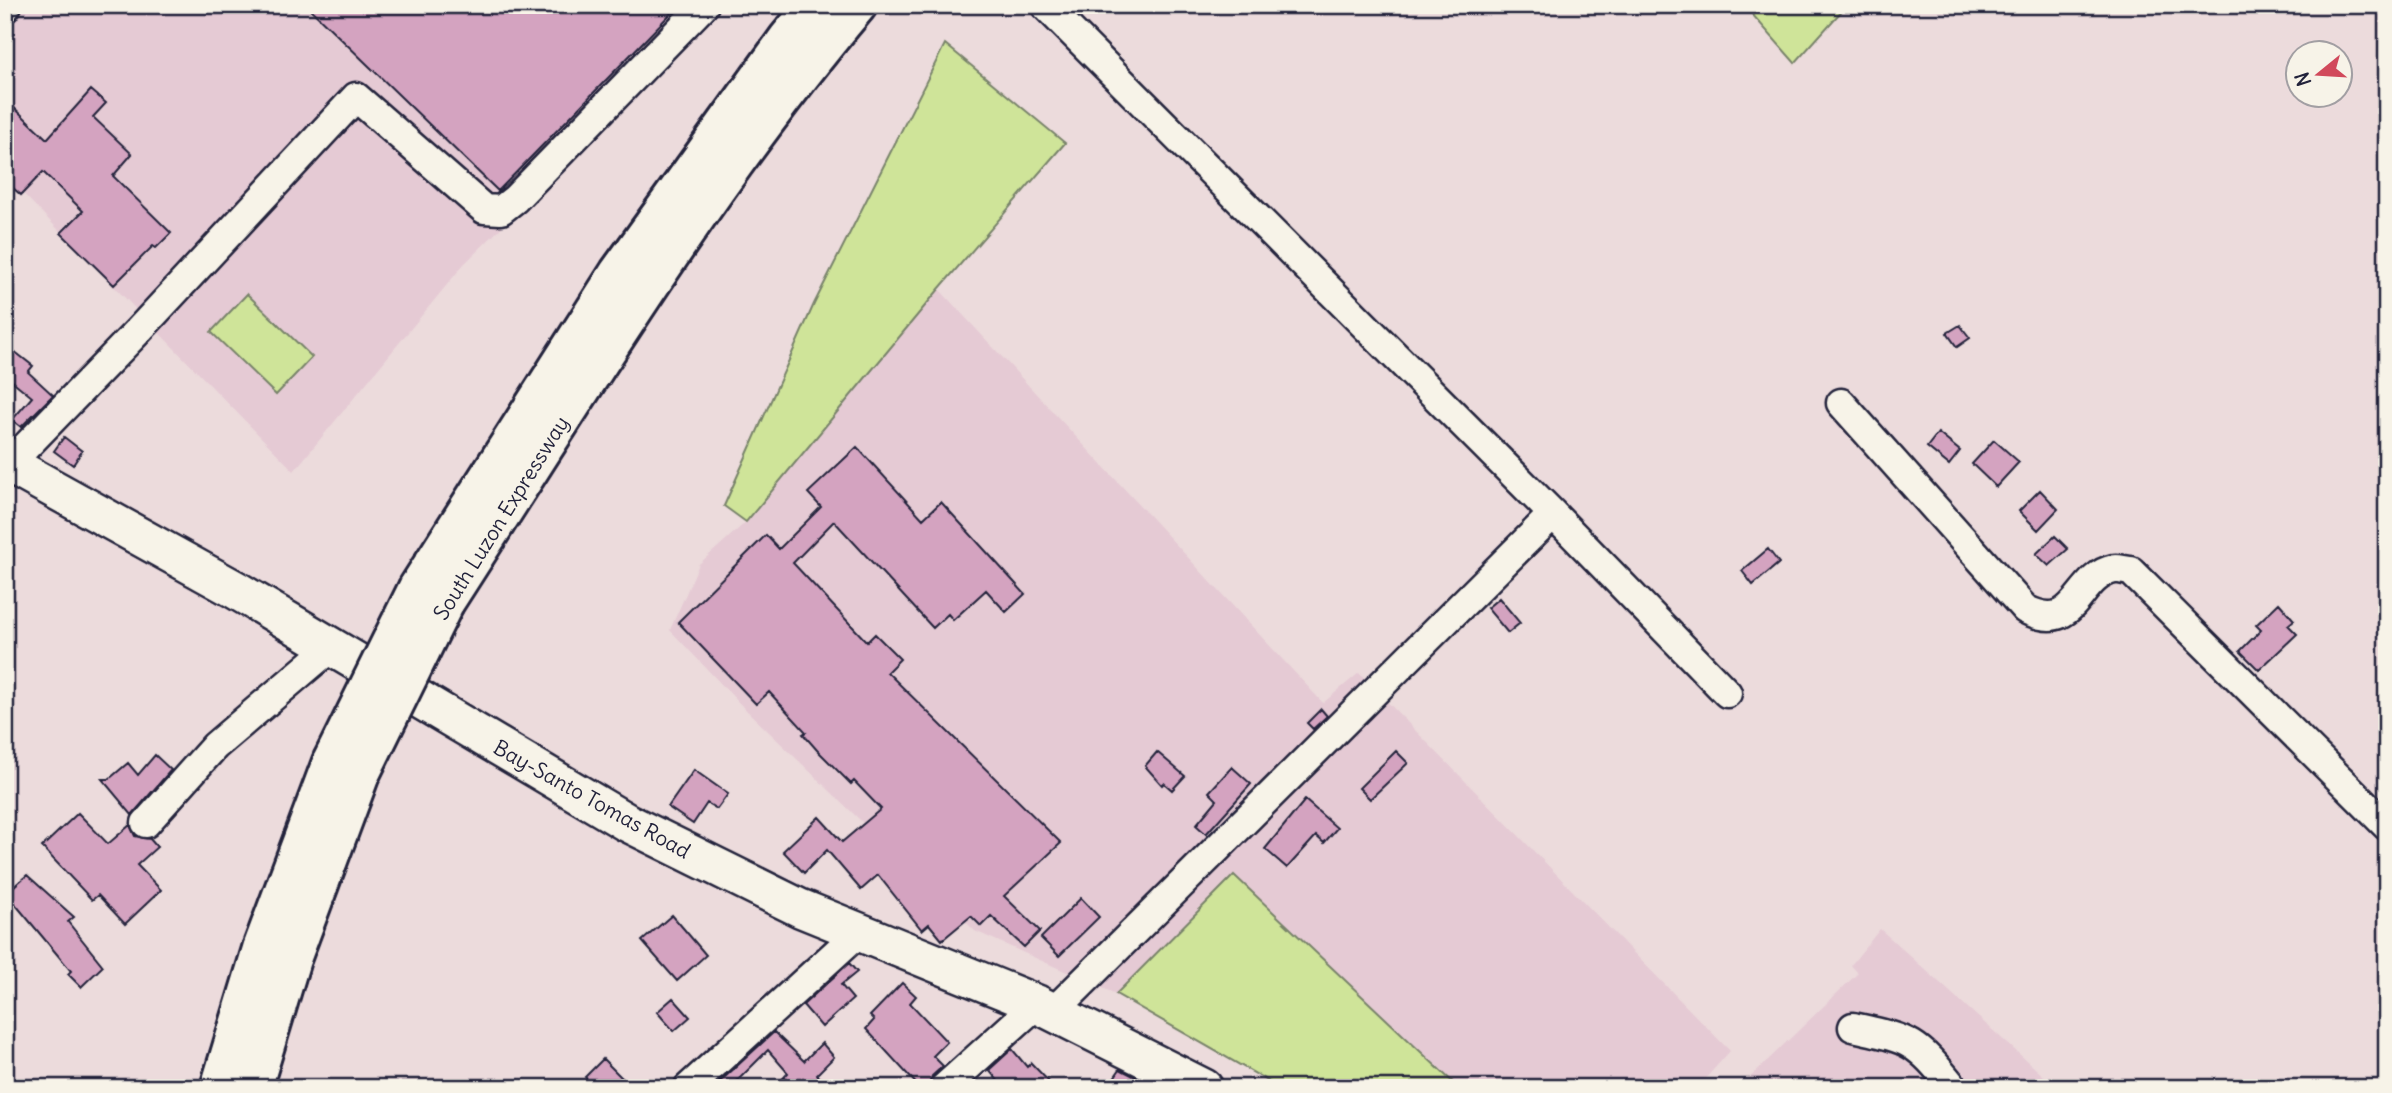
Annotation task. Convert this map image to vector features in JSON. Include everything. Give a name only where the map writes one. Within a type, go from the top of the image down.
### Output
[{"type":"highway","name":"South Luzon Expressway","points":[[220,1088],[262,949],[346,768],[431,595],[620,273],[788,39],[817,5]]},
{"type":"highway","name":"South Luzon Expressway","points":[[431,595],[813,57],[857,5]]},
{"type":"highway","name":"South Luzon Expressway","points":[[252,1088],[346,768]]},
{"type":"main road","name":"Bay-Santo Tomas Road","points":[[7,463],[236,590],[626,822],[800,908],[1045,1008],[1204,1088]]},
{"type":"street","points":[[7,463],[138,331],[356,97],[484,209],[501,210],[515,199],[704,5]]},
{"type":"street","points":[[1045,5],[1727,692]]},
{"type":"street","points":[[1841,403],[2025,610],[2043,618],[2059,616],[2099,578],[2113,569],[2131,571],[2387,826]]},
{"type":"street","points":[[944,1088],[1045,1008],[1553,514]]},
{"type":"street","points":[[146,823],[215,746],[330,648]]},
{"type":"street","points":[[688,1088],[858,933]]},
{"type":"street","points":[[1853,1027],[1903,1038],[1925,1052],[1954,1088]]},
{"type":"shaded area","points":[[5,5],[720,5],[697,36],[464,264],[294,471],[5,175]]},
{"type":"shaded area","points":[[939,289],[1323,703],[1359,673],[1730,1051],[1697,1088],[1459,1088],[1234,876],[1116,994],[975,931],[742,706],[670,630],[699,564],[746,522]]},
{"type":"shaded area","points":[[1880,929],[2057,1088],[1739,1088],[1858,973],[1851,965]]},
{"type":"green space","points":[[1744,5],[1847,5],[1795,63]]},
{"type":"green space","points":[[945,44],[1065,143],[939,289],[746,522],[724,506],[814,304]]},
{"type":"green space","points":[[247,294],[312,357],[276,395],[211,332]]},
{"type":"green space","points":[[1234,875],[1459,1088],[1280,1088],[1116,994]]},
{"type":"building","points":[[306,5],[679,5],[498,191]]},
{"type":"building","points":[[91,90],[106,103],[93,117],[132,154],[113,176],[171,233],[156,248],[153,246],[114,285],[61,233],[83,211],[43,172],[21,195],[5,181],[5,99],[47,139]]},
{"type":"building","points":[[1960,325],[1970,338],[1957,347],[1947,333]]},
{"type":"building","points":[[5,344],[33,366],[28,372],[53,395],[21,427],[12,420],[32,397],[5,375]]},
{"type":"building","points":[[1938,433],[1960,451],[1949,465],[1927,447]]},
{"type":"building","points":[[64,437],[82,451],[73,465],[54,451]]},
{"type":"building","points":[[1994,440],[2019,462],[1996,487],[1972,464]]},
{"type":"building","points":[[857,447],[923,519],[941,502],[1025,594],[1006,612],[986,590],[953,620],[948,614],[933,628],[834,521],[793,563],[867,642],[875,634],[900,659],[887,672],[1061,843],[1004,896],[1040,931],[1024,947],[991,916],[981,926],[971,916],[942,940],[929,924],[922,930],[878,875],[861,890],[827,850],[804,873],[783,851],[819,817],[842,842],[881,809],[854,781],[851,784],[817,750],[803,734],[806,732],[769,692],[756,704],[678,622],[766,535],[779,549],[821,507],[808,493]]},
{"type":"building","points":[[2040,490],[2058,509],[2038,530],[2019,511]]},
{"type":"building","points":[[2055,536],[2068,549],[2049,566],[2036,554]]},
{"type":"building","points":[[1768,549],[1779,563],[1753,585],[1742,571]]},
{"type":"building","points":[[1499,598],[1520,623],[1508,633],[1487,608]]},
{"type":"building","points":[[2279,603],[2294,620],[2288,625],[2297,634],[2259,670],[2240,651],[2261,630],[2256,625]]},
{"type":"building","points":[[1321,709],[1327,716],[1313,729],[1307,723]]},
{"type":"building","points":[[1396,751],[1408,763],[1370,799],[1359,788]]},
{"type":"building","points":[[1157,752],[1185,776],[1172,790],[1164,783],[1162,785],[1145,766]]},
{"type":"building","points":[[155,755],[171,770],[132,815],[102,779],[109,779],[128,763],[138,775]]},
{"type":"building","points":[[1232,767],[1251,784],[1206,834],[1196,825],[1217,800],[1209,792]]},
{"type":"building","points":[[694,770],[728,794],[717,809],[707,803],[693,824],[668,807]]},
{"type":"building","points":[[1305,800],[1337,828],[1324,843],[1316,836],[1287,868],[1265,849]]},
{"type":"building","points":[[78,813],[108,844],[130,825],[135,836],[150,839],[157,847],[137,865],[161,890],[125,924],[98,895],[92,900],[42,847]]},
{"type":"building","points":[[27,875],[74,917],[68,922],[103,966],[81,987],[68,974],[71,971],[6,893]]},
{"type":"building","points":[[1081,898],[1099,917],[1059,956],[1041,938]]},
{"type":"building","points":[[672,915],[706,955],[677,981],[642,941]]},
{"type":"building","points":[[849,963],[857,972],[841,985],[853,999],[822,1027],[803,1005]]},
{"type":"building","points":[[902,983],[916,996],[910,1003],[947,1042],[933,1056],[943,1066],[932,1076],[928,1088],[920,1088],[866,1029],[874,1020],[870,1016]]},
{"type":"building","points":[[673,998],[690,1017],[674,1031],[657,1012]]},
{"type":"building","points":[[774,1032],[804,1061],[822,1043],[834,1057],[817,1074],[820,1078],[810,1088],[774,1088],[788,1073],[768,1050],[730,1088],[713,1088]]},
{"type":"building","points":[[1012,1049],[1027,1067],[1031,1063],[1055,1088],[1004,1088],[989,1070]]},
{"type":"building","points":[[603,1059],[632,1088],[596,1088],[585,1077]]},
{"type":"building","points":[[1120,1069],[1157,1088],[1107,1088]]}]
